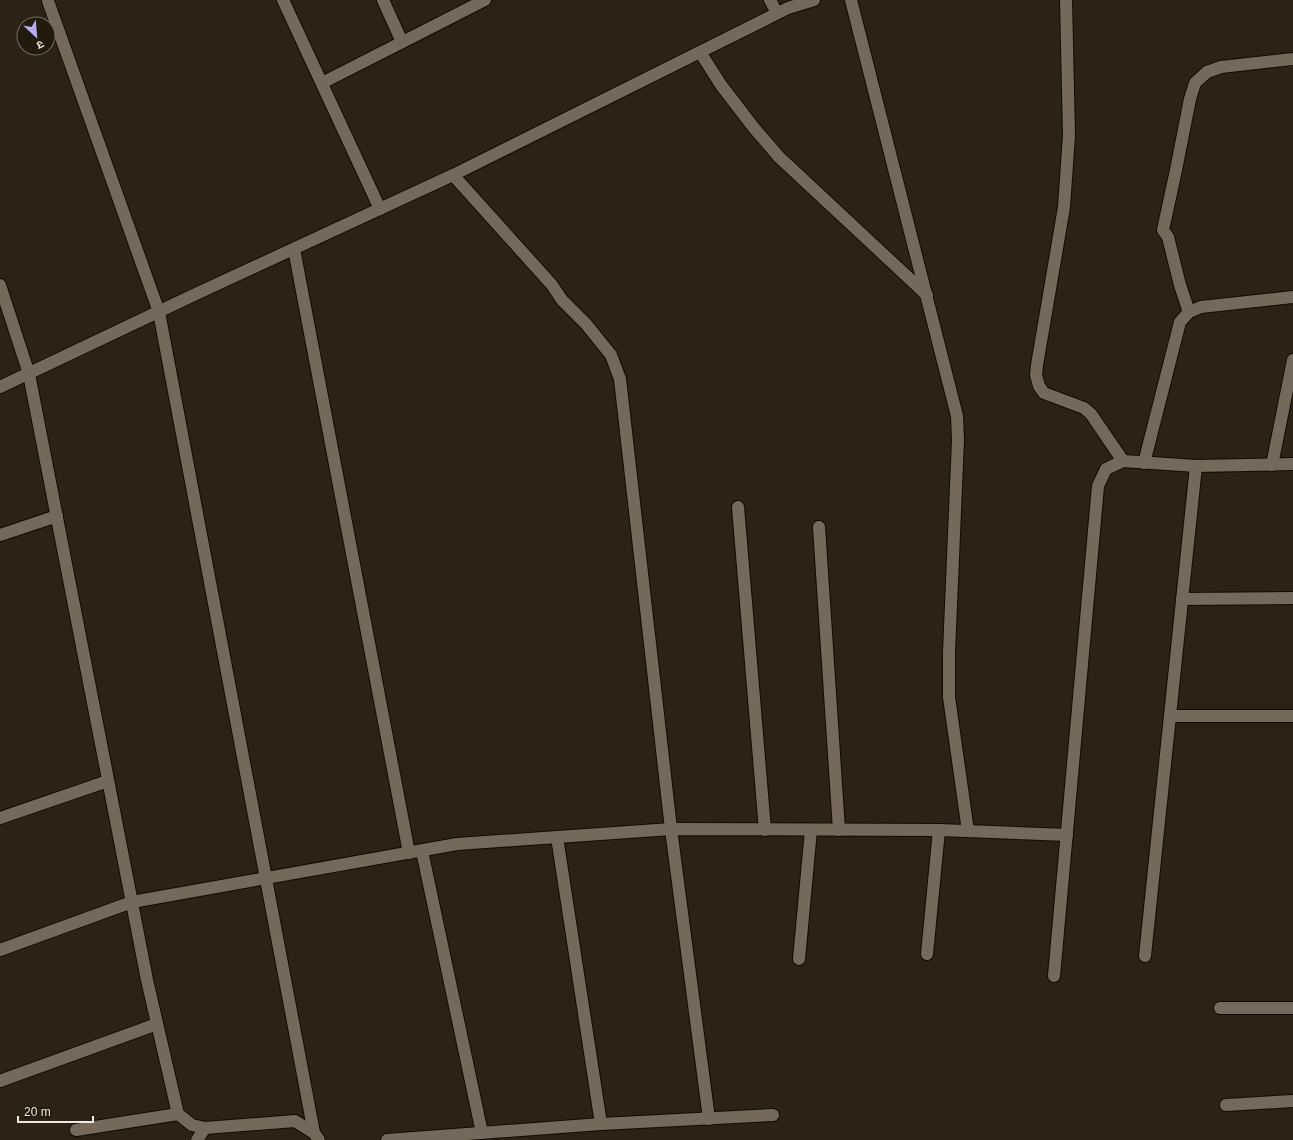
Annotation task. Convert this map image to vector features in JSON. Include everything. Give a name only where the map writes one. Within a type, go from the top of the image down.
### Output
[{"type":"street","points":[[283,0],[380,209]]},
{"type":"street","points":[[383,0],[402,42]]},
{"type":"street","points":[[322,83],[485,0]]},
{"type":"street","points":[[770,0],[778,13]]},
{"type":"street","points":[[0,387],[453,175],[788,8],[814,0]]},
{"type":"street","points":[[851,0],[957,416],[958,440],[949,652],[950,697],[968,831]]},
{"type":"street","points":[[1066,0],[1069,135],[1064,207],[1036,365],[1036,375],[1038,386],[1044,393],[1084,408],[1091,414],[1124,461]]},
{"type":"street","points":[[48,1],[159,312],[266,878],[317,1136]]},
{"type":"street","points":[[700,52],[721,85],[754,128],[779,157],[927,295]]},
{"type":"street","points":[[1189,312],[1180,285],[1168,237],[1163,230],[1190,99],[1195,83],[1207,72],[1221,67],[1293,59]]},
{"type":"street","points":[[453,175],[552,286],[562,300],[586,324],[611,355],[620,379],[671,830],[709,1118]]},
{"type":"street","points":[[294,249],[409,853]]},
{"type":"street","points":[[0,285],[29,374],[147,980],[178,1114],[192,1125],[205,1128],[295,1121],[317,1136]]},
{"type":"street","points":[[1144,463],[1180,322],[1189,312],[1201,307],[1293,298]]},
{"type":"street","points":[[1272,465],[1293,360]]},
{"type":"street","points":[[1054,976],[1098,486],[1106,469],[1124,461],[1196,466],[1293,464]]},
{"type":"street","points":[[1145,956],[1196,466]]},
{"type":"street","points":[[738,507],[765,830]]},
{"type":"street","points":[[0,535],[57,516]]},
{"type":"street","points":[[819,527],[839,830]]},
{"type":"street","points":[[1182,599],[1293,598]]},
{"type":"street","points":[[1170,716],[1293,716]]},
{"type":"street","points":[[0,818],[108,782]]},
{"type":"street","points":[[0,950],[132,902],[457,844],[671,830],[939,830],[1067,835]]},
{"type":"street","points":[[799,959],[812,830]]},
{"type":"street","points":[[927,954],[939,830]]},
{"type":"street","points":[[556,837],[601,1124]]},
{"type":"street","points":[[422,851],[482,1133]]},
{"type":"street","points":[[1220,1008],[1293,1008]]},
{"type":"street","points":[[0,1081],[157,1024]]},
{"type":"street","points":[[1226,1105],[1293,1101]]},
{"type":"street","points":[[76,1130],[178,1114]]},
{"type":"street","points":[[387,1140],[601,1124],[774,1115]]},
{"type":"street","points":[[197,1140],[205,1128]]}]
